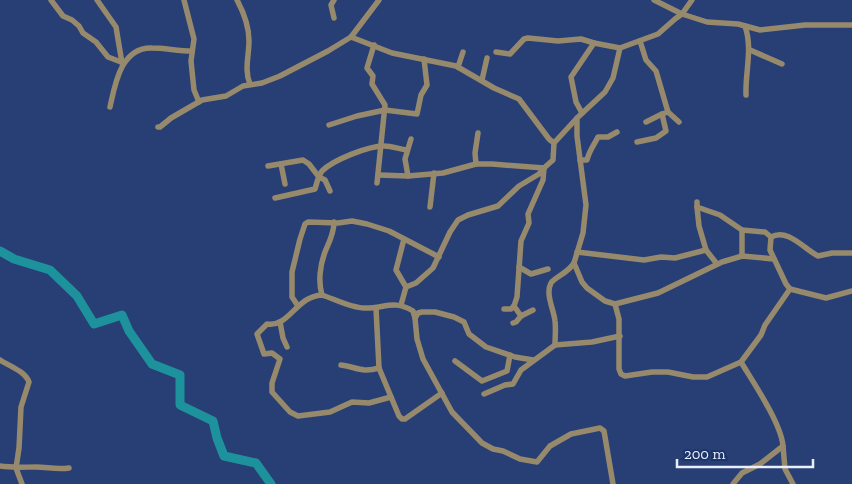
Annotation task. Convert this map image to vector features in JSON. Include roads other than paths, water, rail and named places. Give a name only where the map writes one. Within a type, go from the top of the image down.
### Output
[{"type":"street","points":[[51,0],[65,18],[72,20],[79,26],[83,33],[96,42],[108,57],[122,63]]},
{"type":"street","points":[[97,0],[116,27],[122,63],[110,107]]},
{"type":"street","points":[[184,0],[194,38],[191,61],[193,86],[199,102]]},
{"type":"street","points":[[237,0],[248,26],[247,67],[250,84]]},
{"type":"street","points":[[334,0],[331,5],[334,18]]},
{"type":"street","points":[[158,127],[202,100],[226,96],[238,88],[262,82],[291,71],[328,52],[351,36],[379,0]]},
{"type":"street","points":[[654,0],[682,14],[707,22],[745,26],[760,30],[805,24],[852,25]]},
{"type":"street","points":[[496,52],[510,54],[524,39],[528,38],[558,42],[581,39],[620,48],[658,34],[682,14],[692,0]]},
{"type":"street","points":[[745,26],[750,50],[746,95]]},
{"type":"street","points":[[351,36],[392,53],[458,67],[494,88],[519,99],[554,143]]},
{"type":"street","points":[[637,142],[656,138],[666,131],[665,113],[656,71],[646,60],[640,41]]},
{"type":"street","points":[[555,345],[555,319],[549,293],[550,286],[552,282],[571,268],[574,263],[586,220],[586,205],[576,136],[579,116],[571,77],[594,43]]},
{"type":"street","points":[[374,45],[367,68],[373,76],[372,84],[384,104],[385,110],[377,183]]},
{"type":"street","points":[[122,63],[135,53],[146,48],[179,52],[192,51]]},
{"type":"street","points":[[406,287],[416,283],[431,270],[458,220],[498,206],[516,188],[539,174],[552,160],[554,143],[605,92],[613,78],[620,48]]},
{"type":"street","points":[[750,50],[782,64]]},
{"type":"street","points":[[458,67],[463,52]]},
{"type":"street","points":[[482,80],[487,58]]},
{"type":"street","points":[[329,125],[385,110],[417,114],[421,95],[427,85],[424,59]]},
{"type":"street","points":[[646,122],[665,113]]},
{"type":"street","points":[[665,113],[679,122]]},
{"type":"street","points":[[580,160],[587,160],[588,153],[598,137],[608,137],[617,132]]},
{"type":"street","points":[[476,164],[478,133]]},
{"type":"street","points":[[408,176],[405,159],[411,139]]},
{"type":"street","points":[[275,198],[304,190],[315,190],[319,177],[326,168],[337,161],[365,150],[381,146],[407,150]]},
{"type":"street","points":[[268,166],[306,161],[319,177],[327,182],[330,191]]},
{"type":"street","points":[[281,164],[285,184]]},
{"type":"street","points":[[379,175],[408,176],[444,173],[476,164],[544,168]]},
{"type":"street","points":[[504,309],[511,309],[517,297],[521,241],[529,223],[528,214],[542,180],[544,168]]},
{"type":"street","points":[[430,207],[434,173]]},
{"type":"street","points":[[717,264],[706,250],[699,226],[697,205],[720,215],[742,230],[764,232],[771,236],[775,234],[791,237],[818,256],[832,252],[852,254]]},
{"type":"street","points":[[298,306],[292,297],[292,272],[305,224],[311,222],[352,222],[367,224],[386,230],[439,256]]},
{"type":"street","points":[[322,295],[320,286],[322,264],[332,235],[334,222]]},
{"type":"street","points":[[742,230],[742,256]]},
{"type":"street","points":[[771,236],[770,250],[790,289],[826,298],[852,291]]},
{"type":"street","points":[[401,305],[406,287],[396,270],[404,239]]},
{"type":"street","points":[[577,252],[644,260],[661,257],[676,258],[706,250]]},
{"type":"street","points":[[574,263],[582,282],[587,288],[605,301],[615,304],[662,292],[680,281],[717,264],[742,256],[774,259]]},
{"type":"street","points":[[519,267],[531,274],[548,269]]},
{"type":"street","points":[[615,304],[619,319],[620,369],[622,374],[625,376],[668,372],[707,377],[741,362],[761,335],[790,289]]},
{"type":"street","points":[[391,397],[369,403],[352,402],[324,413],[303,416],[294,415],[272,392],[272,383],[280,359],[272,353],[264,354],[257,334],[267,324],[273,325],[280,322],[312,296],[322,295],[361,308],[376,308],[390,304],[401,305],[413,312],[423,359],[452,412],[478,440],[493,449],[503,451],[520,459],[537,462],[550,446],[572,434],[600,428],[604,431],[607,442],[612,484]]},
{"type":"street","points":[[514,306],[521,316]]},
{"type":"street","points":[[376,308],[379,368],[399,416],[405,419],[442,393]]},
{"type":"street","points":[[513,323],[521,316],[533,310]]},
{"type":"street","points":[[415,318],[418,313],[422,312],[454,316],[464,322],[468,334],[486,347],[510,356],[533,360]]},
{"type":"street","points":[[280,322],[287,347]]},
{"type":"street","points":[[484,394],[512,384],[521,370],[555,345],[592,342],[620,336]]},
{"type":"street","points":[[455,361],[482,381],[507,371],[510,356]]},
{"type":"street","points":[[0,360],[23,373],[30,382],[21,407],[16,468],[22,484]]},
{"type":"street","points":[[741,362],[773,418],[782,438],[785,469],[793,484]]},
{"type":"street","points":[[341,365],[352,366],[356,370],[365,371],[379,368]]},
{"type":"street","points":[[733,484],[742,473],[760,464],[783,446]]},
{"type":"street","points":[[0,466],[16,468],[69,468]]},
{"type":"waterway","points":[[0,251],[14,259],[50,270],[77,296],[94,324],[122,315],[129,331],[152,364],[180,375],[180,405],[213,421],[224,456],[256,463],[271,484]]}]
